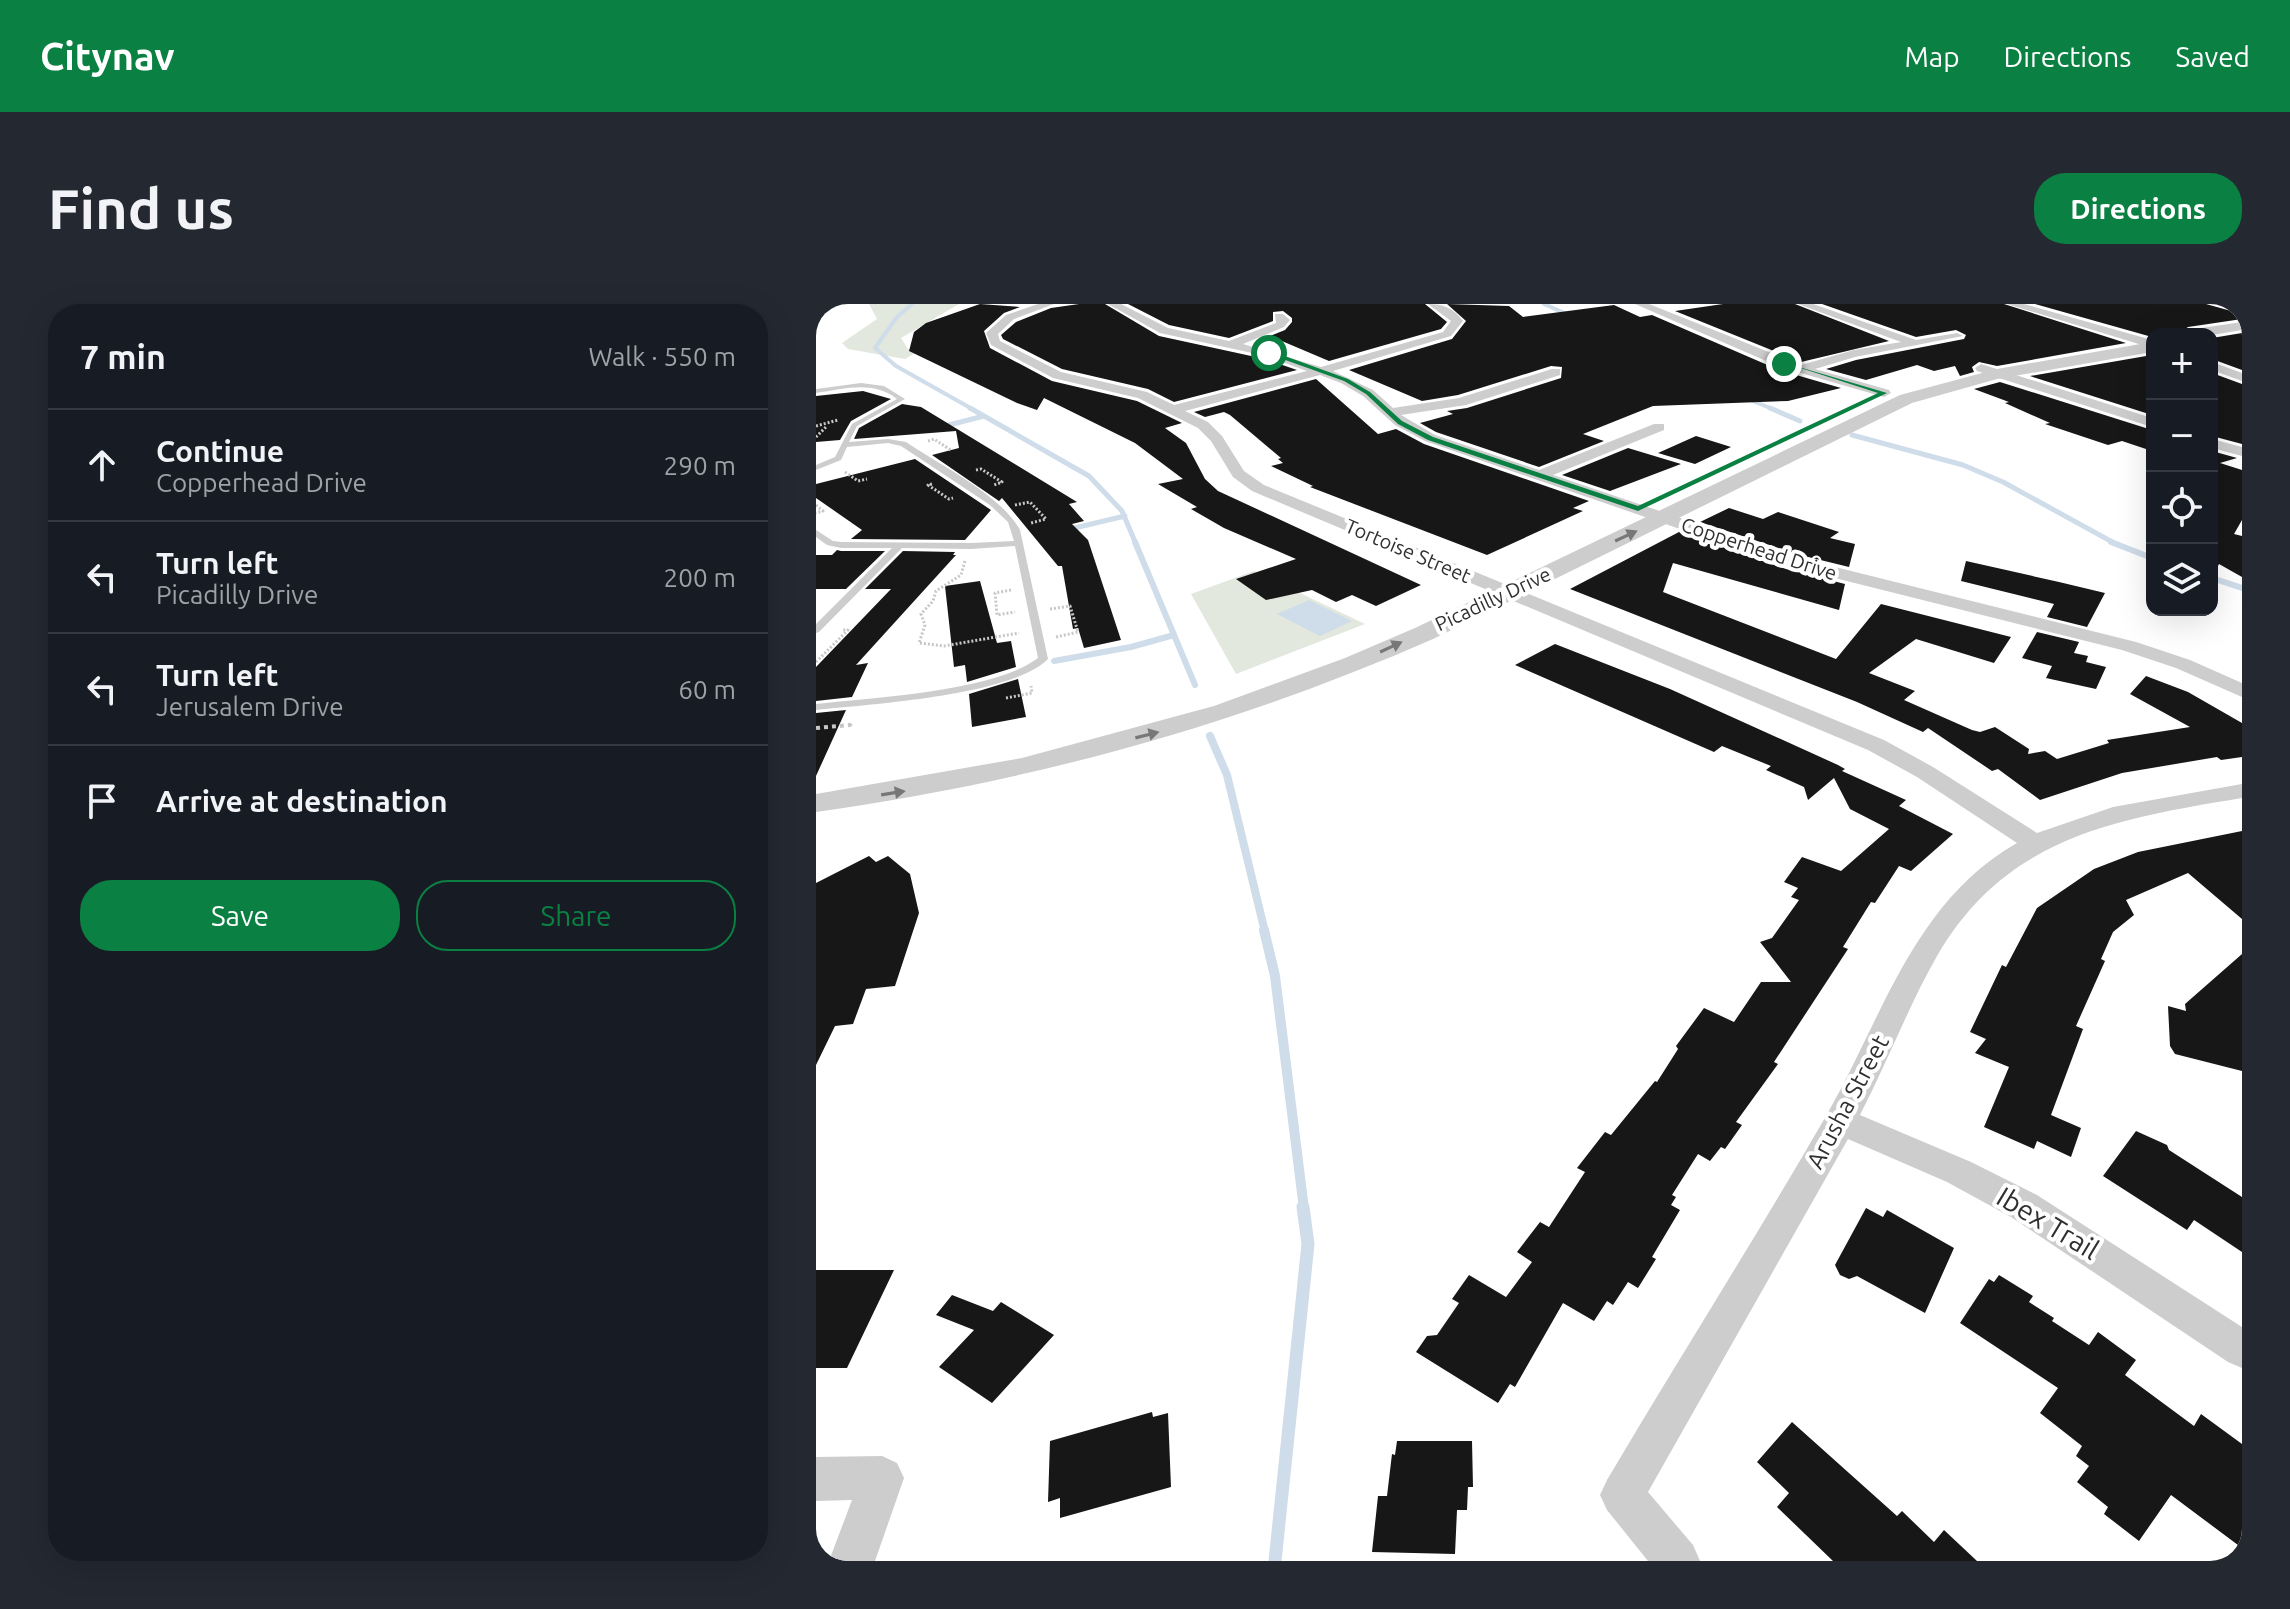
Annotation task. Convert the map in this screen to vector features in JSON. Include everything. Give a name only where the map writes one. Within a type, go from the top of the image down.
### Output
[{"type":"street","name":"Tortoise Street","points":[[1049,304],[1003,322],[992,333],[995,343],[1057,375],[1142,395],[1203,425],[1217,439],[1238,474],[1258,488],[1876,745],[1925,772],[2035,843]]},
{"type":"street","name":"Copperhead Drive","points":[[1113,304],[1164,331],[1269,353],[1357,386],[1412,430],[1430,438],[1848,578],[2129,646],[2183,664],[2242,691]]},
{"type":"street","points":[[1172,410],[1411,347],[1453,330],[1457,321],[1455,317],[1433,304]]},
{"type":"street","points":[[1803,304],[1915,343]]},
{"type":"street","points":[[2012,304],[2146,342]]},
{"type":"street","points":[[1646,307],[1676,306]]},
{"type":"street","points":[[1646,307],[1801,369],[1884,393]]},
{"type":"street","points":[[1231,344],[1272,330],[1284,320],[1279,316]]},
{"type":"street","points":[[2218,330],[2242,326]]},
{"type":"street","points":[[2218,337],[2242,333]]},
{"type":"street","points":[[1801,369],[1854,354],[1957,336]]},
{"type":"street","name":"Picadilly Drive","points":[[1538,555],[1884,393],[2146,344]]},
{"type":"street","points":[[2218,368],[2242,377]]},
{"type":"street","points":[[1989,371],[2146,421]]},
{"type":"street","name":"Picadilly Drive","points":[[1158,708],[1357,663],[1906,399],[1989,371]]},
{"type":"street","points":[[1389,413],[1461,402],[1556,372]]},
{"type":"street","points":[[1540,475],[1659,427]]},
{"type":"street","points":[[2218,445],[2242,452]]},
{"type":"street","name":"Picadilly Drive","points":[[816,803],[899,793],[1176,727],[1301,674],[1510,568]]},
{"type":"street","points":[[816,780],[920,765],[1066,733]]},
{"type":"street","name":"Arusha Street","points":[[1677,1561],[1622,1495],[1841,1121],[1935,932],[1961,899],[1984,878],[2035,843],[2076,825],[2114,814],[2242,791]]},
{"type":"street","name":"Ibex Trail","points":[[1841,1121],[1959,1172],[2024,1206],[2242,1349]]},
{"type":"street","points":[[816,1479],[882,1478],[852,1561]]},
{"type":"lane","points":[[816,391],[871,383],[901,398],[896,405],[854,425],[834,461],[816,468]]},
{"type":"lane","points":[[816,707],[1011,678],[1037,666],[1043,659],[1011,521],[993,503],[903,444],[888,441],[844,445]]},
{"type":"lane","points":[[816,533],[835,544],[1018,543]]},
{"type":"lane","points":[[816,630],[899,546]]},
{"type":"path","points":[[816,427],[826,427],[816,437]]},
{"type":"path","points":[[838,472],[845,472],[858,481],[867,479]]},
{"type":"path","points":[[942,481],[928,485],[949,499],[964,496]]},
{"type":"path","points":[[816,505],[823,511],[816,513]]},
{"type":"path","points":[[969,558],[962,563],[961,575],[936,591],[933,601],[921,614],[925,625],[919,643],[944,646],[1019,635],[1018,625]]},
{"type":"path","points":[[1011,590],[995,593],[997,615],[1017,612],[1017,615]]},
{"type":"path","points":[[1045,610],[1070,606],[1078,632],[1052,637]]},
{"type":"shaded area","points":[[869,304],[959,304],[901,338],[915,353],[905,359],[848,349],[842,343],[877,319]]},
{"type":"shaded area","points":[[1254,571],[1365,624],[1236,674],[1191,594]]},
{"type":"water","points":[[1309,600],[1352,621],[1320,636],[1277,614]]},
{"type":"building","points":[[980,304],[1020,307],[1004,313],[984,331],[990,348],[1052,381],[1137,401],[1182,423],[1165,428],[1186,443],[1205,479],[1218,491],[1421,585],[1376,606],[1352,595],[1336,602],[1312,590],[1266,600],[1236,579],[1296,559],[1224,528],[1191,509],[1197,507],[1158,484],[1183,479],[1135,443],[1044,398],[1037,410],[1017,403],[909,351],[914,332],[926,323]]},
{"type":"building","points":[[1105,304],[1159,336],[1265,359],[1297,370],[1174,402],[1148,389],[1062,369],[1003,339],[1001,335],[1016,322],[1051,308]]},
{"type":"building","points":[[1128,304],[1425,304],[1447,322],[1441,329],[1329,361],[1270,336],[1285,330],[1292,322],[1292,318],[1283,311],[1273,312],[1273,321],[1229,338],[1169,325]]},
{"type":"building","points":[[1447,304],[1509,306],[1523,317],[1614,305],[1640,317],[1652,315],[1779,370],[1841,388],[1788,401],[1653,406],[1583,434],[1604,441],[1539,467],[1436,432],[1420,423],[1453,414],[1447,411],[1467,408],[1561,378],[1562,367],[1551,366],[1458,395],[1422,401],[1349,370],[1452,339],[1466,321]]},
{"type":"building","points":[[1723,304],[1795,304],[1889,341],[1801,362],[1675,311]]},
{"type":"building","points":[[1822,304],[2004,304],[2126,343],[1997,366],[1979,362],[1972,367],[1974,372],[1960,376],[1955,366],[1934,371],[1917,365],[1866,380],[1826,369],[1856,360],[1964,339],[1966,335],[1956,330],[1916,337]]},
{"type":"building","points":[[2035,304],[2206,304],[2242,314],[2242,319],[2187,328],[2146,328],[2146,335]]},
{"type":"building","points":[[2242,333],[2242,370],[2218,361],[2218,337]]},
{"type":"building","points":[[2146,356],[2146,413],[2030,376]]},
{"type":"building","points":[[2218,375],[2242,384],[2242,444],[2218,438]]},
{"type":"building","points":[[1316,379],[1378,434],[1396,429],[1424,444],[1589,501],[1573,508],[1583,511],[1487,555],[1310,487],[1313,486],[1271,466],[1283,463],[1278,459],[1281,458],[1230,415],[1224,412],[1205,417],[1194,412]]},
{"type":"building","points":[[2000,382],[2146,428],[2146,449],[2122,441],[2108,445],[2045,424],[2050,423],[2005,403],[2009,402],[1974,389]]},
{"type":"building","points":[[863,391],[891,399],[851,421],[840,440],[816,442],[816,396]]},
{"type":"building","points":[[902,404],[921,407],[1077,502],[1069,504],[1084,521],[1072,524],[1088,540],[1121,640],[1084,648],[1078,628],[1073,629],[1062,566],[1058,566],[1002,498],[999,501],[932,455],[959,448],[956,431],[854,439],[859,428]]},
{"type":"building","points":[[1696,436],[1731,447],[1695,464],[1658,453]]},
{"type":"building","points":[[1628,448],[1681,464],[1610,491],[1562,475]]},
{"type":"building","points":[[2218,453],[2237,458],[2220,463],[2242,470],[2242,520],[2234,534],[2242,536],[2242,577],[2219,564]]},
{"type":"building","points":[[915,459],[991,510],[965,540],[851,539],[862,530],[816,498],[816,484]]},
{"type":"building","points":[[1729,508],[1763,519],[1778,512],[1839,532],[1830,538],[1855,544],[1849,567],[1800,555],[1700,522]]},
{"type":"building","points":[[1679,532],[1786,569],[1845,584],[1839,610],[1673,563],[1663,592],[1836,659],[1881,604],[2011,637],[1994,663],[1916,639],[1869,673],[1915,691],[1904,700],[1972,730],[1980,732],[1995,727],[2029,749],[2028,754],[2045,751],[2057,759],[2109,743],[2107,740],[2190,727],[2130,694],[2146,676],[2188,692],[2242,723],[2242,757],[2221,760],[2217,757],[2122,773],[2040,800],[1998,769],[1992,771],[1928,728],[1923,732],[1857,702],[1570,589]]},
{"type":"building","points":[[837,550],[885,551],[846,589],[816,589],[816,555],[832,555]]},
{"type":"building","points":[[903,551],[955,552],[953,555],[956,555],[856,665],[868,663],[852,697],[816,701],[816,667],[891,589],[865,589]]},
{"type":"building","points":[[1966,561],[2105,593],[2087,627],[2047,617],[2054,604],[1961,581]]},
{"type":"building","points":[[980,581],[997,643],[1011,641],[1016,667],[967,682],[965,665],[954,667],[945,586]]},
{"type":"building","points":[[2037,632],[2079,642],[2074,653],[2088,656],[2086,662],[2106,667],[2096,689],[2046,678],[2052,666],[2022,658]]},
{"type":"building","points":[[1555,644],[1670,689],[1838,765],[1845,769],[1842,771],[1906,800],[1899,806],[1953,834],[1911,871],[1899,866],[1875,903],[1871,902],[1843,947],[1848,949],[1774,1062],[1778,1064],[1736,1122],[1742,1125],[1725,1149],[1721,1147],[1710,1161],[1698,1154],[1672,1195],[1676,1197],[1671,1205],[1680,1210],[1638,1288],[1628,1282],[1613,1305],[1607,1301],[1594,1321],[1563,1303],[1515,1387],[1510,1384],[1498,1403],[1416,1352],[1427,1336],[1437,1335],[1459,1303],[1452,1299],[1469,1275],[1506,1297],[1532,1262],[1517,1252],[1540,1222],[1549,1227],[1585,1172],[1577,1168],[1605,1132],[1611,1135],[1657,1082],[1678,1049],[1676,1046],[1704,1008],[1734,1022],[1761,982],[1791,982],[1760,942],[1772,938],[1799,900],[1791,897],[1798,888],[1784,882],[1802,857],[1841,871],[1889,829],[1850,809],[1834,778],[1808,800],[1804,787],[1766,770],[1771,766],[1722,746],[1714,752],[1515,665]]},
{"type":"building","points":[[1018,679],[1026,717],[972,727],[969,694]]},
{"type":"building","points":[[846,710],[816,776],[816,713]]},
{"type":"building","points":[[2242,831],[2242,919],[2188,873],[2126,900],[2134,915],[2113,932],[2101,959],[2105,961],[2076,1026],[2083,1029],[2051,1115],[2081,1128],[2071,1157],[2037,1141],[2034,1149],[1984,1127],[2009,1067],[1975,1053],[1986,1039],[1970,1032],[2002,965],[2006,967],[2037,908],[2094,869],[2138,852]]},
{"type":"building","points":[[869,856],[876,862],[888,856],[910,874],[919,913],[895,986],[866,989],[853,1024],[835,1026],[816,1065],[816,883]]},
{"type":"building","points":[[2242,954],[2242,1071],[2175,1054],[2170,1046],[2168,1006],[2186,1011],[2185,1004]]},
{"type":"building","points":[[2136,1131],[2167,1145],[2169,1150],[2242,1197],[2242,1252],[2194,1220],[2187,1230],[2103,1176]]},
{"type":"building","points":[[1866,1208],[1883,1217],[1887,1210],[1954,1248],[1925,1313],[1857,1276],[1849,1279],[1840,1275],[1835,1265]]},
{"type":"building","points":[[816,1270],[894,1270],[847,1368],[816,1368]]},
{"type":"building","points":[[1999,1275],[2033,1296],[2029,1302],[2089,1345],[2098,1332],[2136,1360],[2125,1375],[2194,1426],[2201,1414],[2242,1444],[2242,1548],[2171,1495],[2139,1541],[2104,1514],[2108,1507],[2077,1482],[2089,1466],[2076,1456],[2082,1446],[2040,1413],[2058,1388],[1960,1323],[1989,1279],[1994,1282]]},
{"type":"building","points":[[952,1295],[993,1311],[1001,1302],[1054,1335],[992,1403],[939,1367],[974,1330],[936,1315]]},
{"type":"building","points":[[1152,1412],[1153,1417],[1168,1413],[1171,1487],[1060,1518],[1060,1498],[1048,1502],[1050,1441]]},
{"type":"building","points":[[1792,1422],[1897,1516],[1902,1511],[1934,1542],[1944,1530],[1977,1561],[1833,1561],[1777,1507],[1789,1493],[1757,1462]]},
{"type":"building","points":[[1397,1441],[1472,1441],[1473,1487],[1468,1487],[1467,1510],[1457,1510],[1455,1554],[1372,1552],[1378,1496],[1387,1496],[1392,1454],[1395,1455]]},
{"type":"waterway","points":[[912,304],[897,317],[875,348],[896,366],[974,410]]},
{"type":"waterway","points":[[1544,304],[1571,316]]},
{"type":"waterway","points":[[1748,399],[1775,410]]},
{"type":"waterway","points":[[970,408],[984,416]]},
{"type":"waterway","points":[[1770,408],[1800,421]]},
{"type":"waterway","points":[[941,427],[984,416]]},
{"type":"waterway","points":[[984,416],[1089,476],[1124,516]]},
{"type":"waterway","points":[[1852,435],[1963,465],[2003,482],[2116,544]]},
{"type":"waterway","points":[[1066,530],[1124,516]]},
{"type":"waterway","points":[[1124,516],[1136,544]]},
{"type":"waterway","points":[[1135,542],[1195,685]]},
{"type":"waterway","points":[[2111,542],[2116,544]]},
{"type":"waterway","points":[[2116,544],[2146,556]]},
{"type":"waterway","points":[[2218,580],[2242,588]]},
{"type":"waterway","points":[[1054,661],[1131,647],[1174,635]]},
{"type":"waterway","points":[[1210,736],[1227,775],[1265,932]]},
{"type":"waterway","points":[[1264,930],[1275,976],[1304,1209]]},
{"type":"waterway","points":[[1275,1561],[1308,1244],[1303,1207]]},
{"type":"route","points":[[1269,353],[1346,380],[1368,393],[1400,422],[1430,438],[1638,509],[1884,393],[1784,364]]}]
